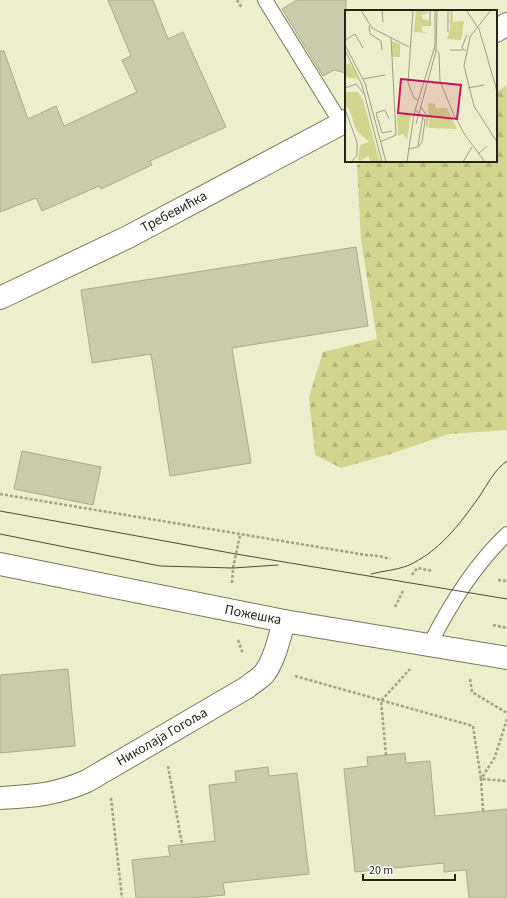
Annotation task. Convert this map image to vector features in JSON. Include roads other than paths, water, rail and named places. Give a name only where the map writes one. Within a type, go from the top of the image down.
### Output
[{"type":"street","points":[[497,30],[507,24]]},
{"type":"street","name":"Требевићка","points":[[0,298],[128,237],[344,122]]},
{"type":"street","name":"Пожешка","points":[[0,564],[284,621],[507,658]]},
{"type":"street","name":"Николаја Гогоља","points":[[0,798],[52,793],[81,783],[246,688],[263,675],[267,668],[272,659],[284,621]]},
{"type":"lane","points":[[264,0],[344,122]]},
{"type":"lane","points":[[429,646],[443,617],[473,573],[493,547],[507,534]]},
{"type":"tram line","points":[[371,574],[407,566],[429,553],[439,545],[464,518],[495,473],[507,461]]},
{"type":"tram line","points":[[0,511],[236,554],[507,599]]},
{"type":"tram line","points":[[0,534],[160,566],[233,568],[278,565]]}]
